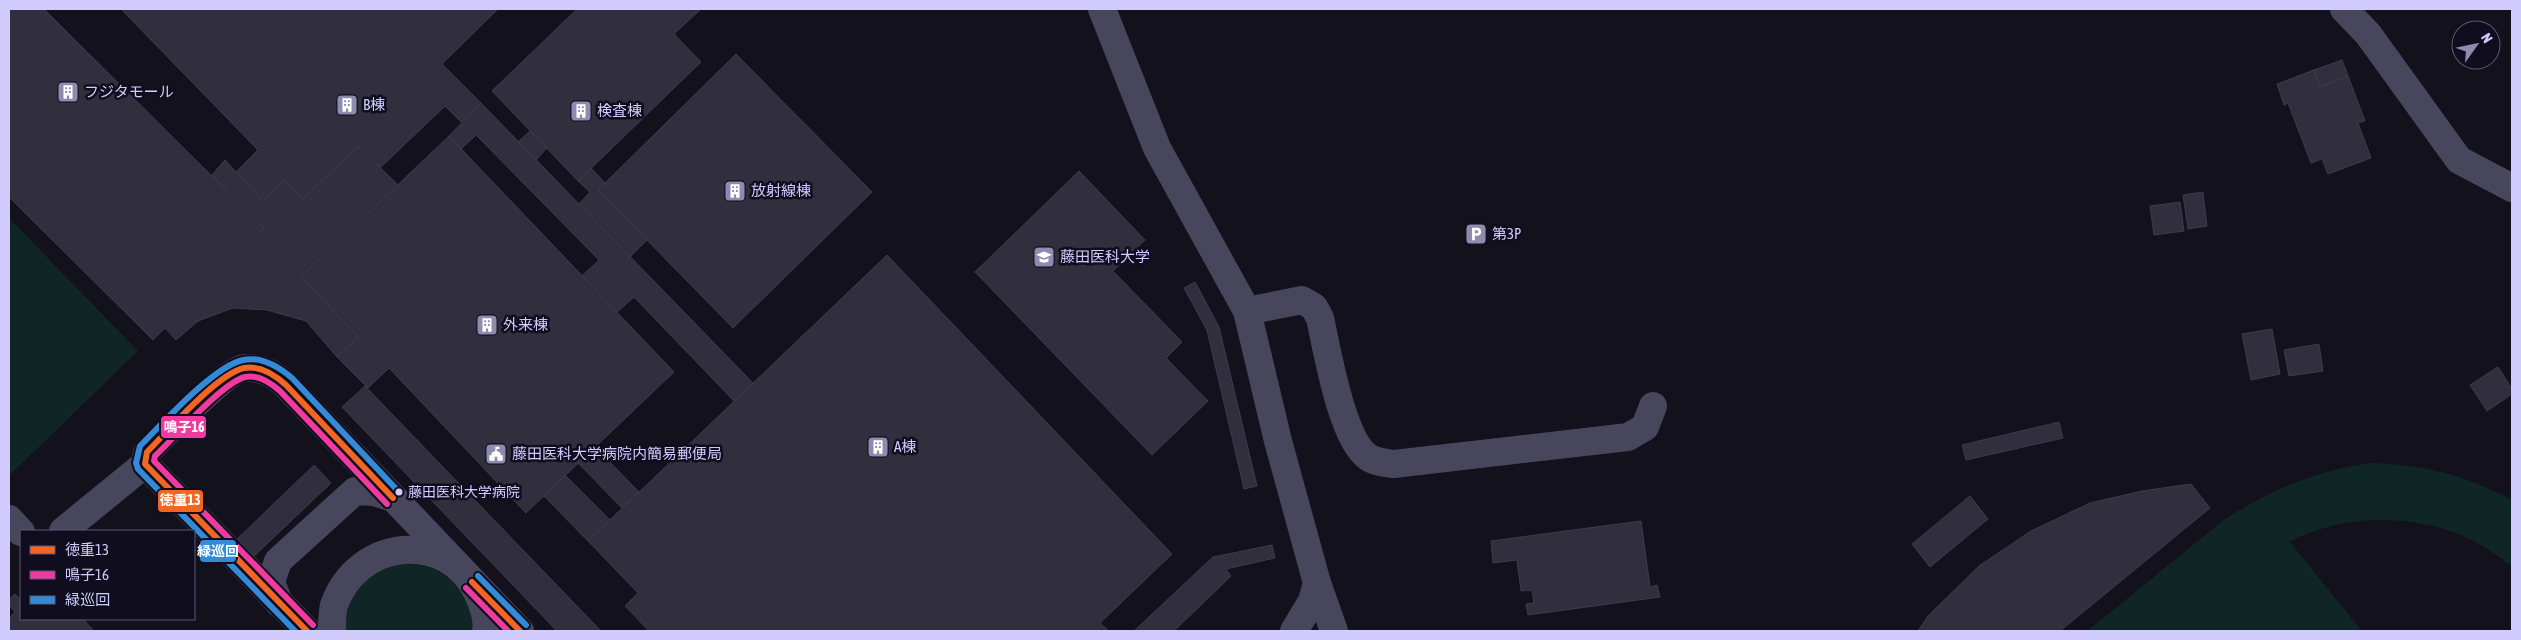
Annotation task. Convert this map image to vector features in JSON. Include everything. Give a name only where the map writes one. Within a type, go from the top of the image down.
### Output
[{"type":"street","points":[[1102,9],[1157,148],[1247,311],[1278,441],[1317,584],[1334,631]]},
{"type":"street","points":[[2344,9],[2368,34],[2459,160],[2512,188]]},
{"type":"street","points":[[1247,311],[1302,300],[1314,306],[1320,318],[1340,404],[1350,433],[1368,457],[1379,462],[1394,464],[1628,437],[1646,427],[1653,406]]},
{"type":"street","points":[[64,530],[144,464],[147,452],[226,377],[244,368],[270,372],[286,385],[472,582],[483,604],[486,631]]},
{"type":"street","points":[[144,464],[307,631]]},
{"type":"street","points":[[279,603],[271,582],[278,561],[355,491],[374,492],[393,498]]},
{"type":"street","points":[[9,519],[20,531]]},
{"type":"street","points":[[332,631],[334,606],[344,583],[362,564],[385,552],[410,549],[436,554],[456,565],[520,631]]},
{"type":"street","points":[[1294,631],[1312,601],[1317,584]]},
{"type":"green space","points":[[9,218],[138,351],[11,474],[9,471]]},
{"type":"green space","points":[[2370,463],[2408,466],[2443,472],[2495,491],[2512,500],[2512,566],[2471,540],[2436,527],[2393,520],[2351,522],[2309,533],[2290,542],[2362,631],[2087,631],[2225,519],[2241,509],[2258,499],[2313,476]]},
{"type":"green space","points":[[403,563],[426,566],[453,583],[466,600],[470,610],[472,631],[345,631],[349,605],[361,586],[379,572]]},
{"type":"building","name":"フジタモール","points":[[9,9],[44,9],[264,228],[153,340],[9,197]]},
{"type":"building","name":"B棟","points":[[121,9],[498,9],[442,64],[481,103],[461,122],[445,106],[380,168],[358,146],[303,199],[284,180],[263,201],[236,172],[258,150]]},
{"type":"building","name":"検査棟","points":[[577,9],[701,9],[674,34],[701,62],[578,181],[492,91]]},
{"type":"building","name":"放射線棟","points":[[736,54],[872,192],[733,328],[598,190]]},
{"type":"building","points":[[2342,60],[2348,76],[2320,87],[2314,70]]},
{"type":"building","points":[[2314,70],[2320,87],[2348,76],[2365,121],[2358,123],[2371,158],[2328,174],[2322,159],[2311,163],[2288,103],[2284,105],[2277,84]]},
{"type":"building","points":[[481,103],[753,383],[734,401],[634,297],[616,313],[582,276],[599,260],[476,135],[461,149],[449,136]]},
{"type":"building","points":[[530,131],[547,148],[536,160],[518,142]]},
{"type":"building","name":"外来棟","points":[[449,136],[674,372],[526,513],[389,368],[368,388],[337,357],[358,337],[301,277]]},
{"type":"building","points":[[358,146],[398,185],[301,277],[358,337],[337,357],[306,321],[267,310],[233,308],[198,321],[176,340],[165,328],[264,228],[212,175],[225,160],[263,201],[284,180],[303,199]]},
{"type":"building","points":[[591,168],[605,183],[598,190],[647,240],[630,257],[579,204],[590,192],[578,181]]},
{"type":"building","points":[[1079,171],[1145,240],[1113,271],[1182,342],[1166,358],[1208,401],[1152,455],[975,272]]},
{"type":"building","points":[[2203,192],[2207,226],[2188,229],[2183,195]]},
{"type":"building","points":[[2180,202],[2184,231],[2154,235],[2150,206]]},
{"type":"building","name":"A棟","points":[[887,255],[1172,554],[1100,623],[1109,631],[649,631],[625,606],[638,593],[588,541]]},
{"type":"building","points":[[1195,282],[1219,327],[1257,486],[1244,489],[1207,330],[1184,288]]},
{"type":"building","points":[[2272,329],[2280,374],[2251,380],[2242,334]]},
{"type":"building","points":[[2319,344],[2323,371],[2289,376],[2284,350]]},
{"type":"building","points":[[2498,367],[2512,389],[2512,394],[2487,411],[2470,385]]},
{"type":"building","points":[[365,386],[601,631],[557,631],[342,407]]},
{"type":"building","points":[[2059,422],[2063,438],[1966,460],[1962,445]]},
{"type":"building","points":[[595,447],[639,492],[622,508],[578,463]]},
{"type":"building","points":[[314,465],[331,483],[250,560],[234,542]]},
{"type":"building","points":[[565,475],[610,520],[588,541],[544,496]]},
{"type":"building","points":[[2191,484],[2210,508],[2060,631],[1918,631],[1928,616],[1979,566],[2031,531],[2090,503],[2142,491]]},
{"type":"building","points":[[1970,496],[1988,519],[1930,567],[1912,544]]},
{"type":"building","points":[[1641,521],[1650,587],[1657,585],[1660,597],[1528,615],[1526,604],[1534,603],[1532,590],[1521,591],[1517,560],[1493,563],[1491,541]]},
{"type":"building","points":[[1272,545],[1275,558],[1226,569],[1231,576],[1174,631],[1134,631],[1213,557]]},
{"type":"building","points":[[15,594],[20,599],[20,620],[84,620],[94,631],[9,631],[9,618],[15,612],[9,605],[9,599]]},
{"type":"transit line","name":"緑巡回","points":[[295,631],[138,469],[136,463],[140,446],[189,397],[218,373],[243,360],[263,361],[276,366],[292,378],[399,492]]},
{"type":"transit line","name":"徳重13","points":[[307,631],[145,464],[147,452],[193,404],[220,381],[233,372],[244,368],[256,368],[272,374],[286,385],[393,498]]},
{"type":"transit line","name":"鳴子16","points":[[313,625],[154,461],[155,456],[198,412],[224,389],[245,377],[255,377],[268,382],[280,391],[387,504]]},
{"type":"transit line","name":"緑巡回","points":[[478,576],[526,625]]},
{"type":"transit line","name":"徳重13","points":[[472,582],[520,631]]},
{"type":"transit line","name":"鳴子16","points":[[466,588],[508,631]]},
{"type":"place","name":"フジタモール","points":[[68,92]]},
{"type":"place","name":"B棟","points":[[347,105]]},
{"type":"place","name":"検査棟","points":[[581,111]]},
{"type":"place","name":"放射線棟","points":[[735,191]]},
{"type":"place","name":"第3P","points":[[1476,234]]},
{"type":"place","name":"藤田医科大学","points":[[1044,257]]},
{"type":"place","name":"外来棟","points":[[487,325]]},
{"type":"place","name":"A棟","points":[[878,447]]},
{"type":"place","name":"藤田医科大学病院内簡易郵便局","points":[[496,454]]},
{"type":"place","name":"藤田医科大学病院","points":[[399,492]]}]
